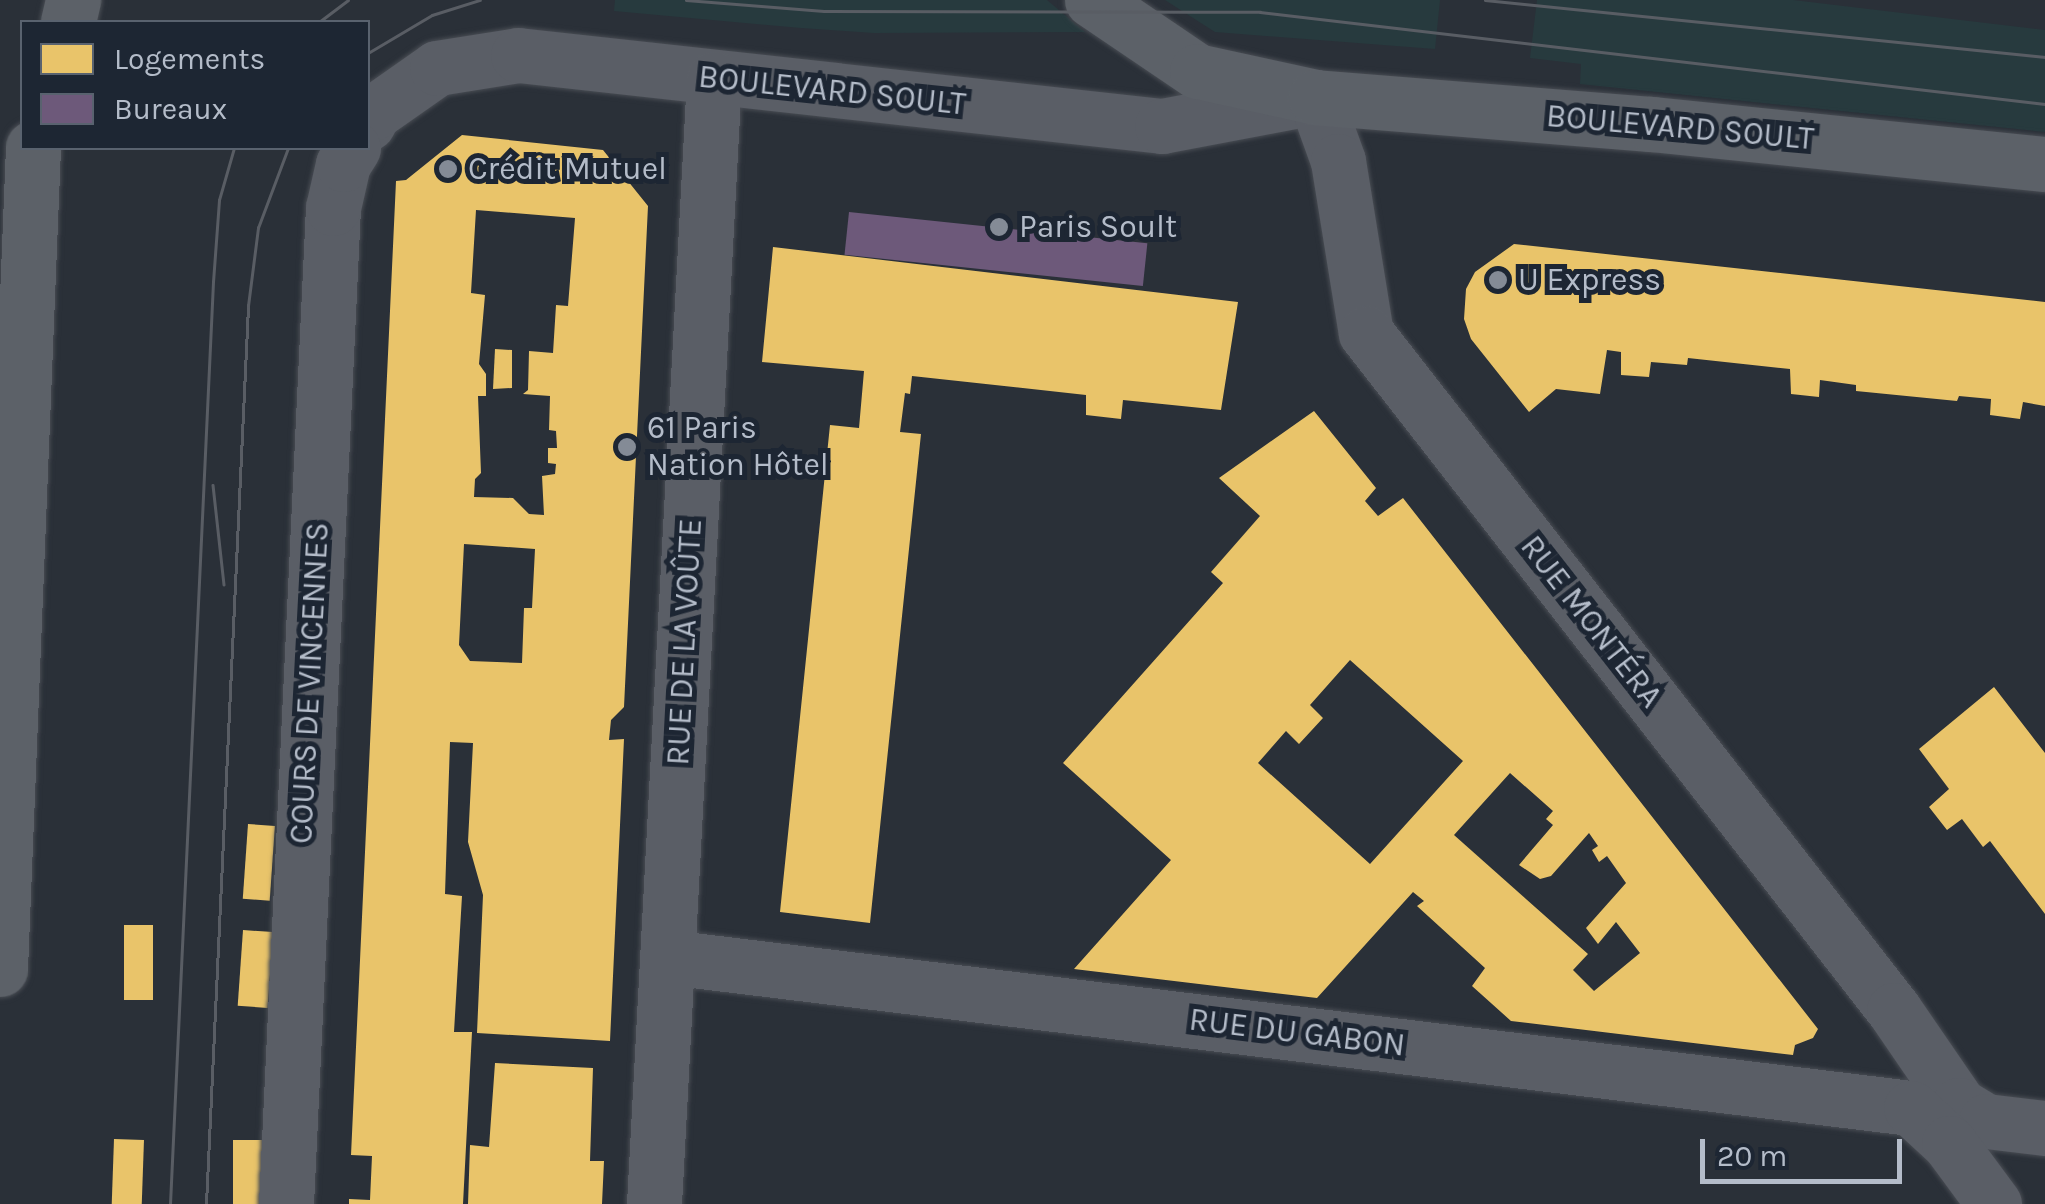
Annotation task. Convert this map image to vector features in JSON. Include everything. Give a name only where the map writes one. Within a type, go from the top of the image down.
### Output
[{"type":"main road","name":"BOULEVARD SOULT","points":[[1092,0],[1196,71],[1315,97],[1651,124],[2045,164]]},
{"type":"main road","points":[[0,969],[33,150]]},
{"type":"street","name":"BOULEVARD SOULT","points":[[370,118],[436,68],[518,54],[714,79],[1162,126],[1315,97]]},
{"type":"street","name":"RUE DE LA VOÛTE","points":[[654,1204],[714,79]]},
{"type":"street","name":"RUE MONTÉRA","points":[[1315,97],[1338,161],[1366,333],[1894,1010],[1942,1111],[1994,1204]]},
{"type":"street","name":"COURS DE VINCENNES","points":[[286,1204],[333,208],[353,150]]},
{"type":"street","name":"RUE DU GABON","points":[[668,957],[1942,1111],[2045,1128]]},
{"type":"green space","points":[[615,0],[1047,0],[1085,32],[874,33],[614,11]]},
{"type":"green space","points":[[1165,0],[1440,0],[1435,49],[1215,32]]},
{"type":"green space","points":[[1537,0],[1793,0],[2045,30],[2045,132],[1580,84],[1581,64],[1530,58]]},
{"type":"building: Logements","points":[[462,135],[603,150],[648,206],[624,707],[611,720],[609,740],[624,739],[610,1041],[477,1033],[483,895],[468,842],[473,743],[450,742],[445,894],[462,896],[454,1032],[472,1032],[463,1204],[349,1204],[349,1199],[370,1200],[372,1156],[351,1155],[396,181],[406,180]],"holes":[[[476,210],[575,218],[568,306],[556,305],[553,353],[529,351],[528,390],[523,394],[550,396],[549,430],[556,431],[557,448],[548,448],[548,463],[556,464],[555,474],[542,476],[544,515],[529,514],[513,498],[474,497],[475,479],[481,473],[478,396],[486,396],[486,374],[479,364],[485,295],[471,293]],[[464,544],[535,549],[532,608],[524,608],[522,663],[470,661],[459,645]]]},
{"type":"building: Logements","points":[[1514,244],[2045,302],[2045,406],[2023,402],[2020,419],[1990,415],[1991,399],[1959,396],[1957,401],[1856,391],[1856,385],[1820,380],[1819,397],[1791,394],[1790,369],[1688,358],[1687,365],[1651,362],[1649,377],[1621,375],[1621,352],[1607,350],[1600,394],[1556,389],[1529,412],[1471,339],[1464,319],[1466,289],[1475,272]]},
{"type":"building: Logements","points":[[773,247],[1238,302],[1221,410],[1123,400],[1121,419],[1086,415],[1086,395],[912,376],[910,394],[905,393],[900,432],[921,434],[870,923],[780,912],[830,425],[859,428],[864,371],[762,362]]},
{"type":"building: Logements","points":[[495,349],[512,350],[512,388],[493,389]]},
{"type":"building: Logements","points":[[1314,411],[1376,488],[1365,501],[1378,516],[1403,498],[1818,1029],[1813,1038],[1795,1045],[1793,1055],[1511,1021],[1472,986],[1485,968],[1417,906],[1424,901],[1413,892],[1317,998],[1074,969],[1171,860],[1063,763],[1223,583],[1211,572],[1260,516],[1219,478]],"holes":[[[1350,660],[1463,761],[1370,864],[1258,763],[1286,731],[1299,744],[1323,718],[1310,705]],[[1510,773],[1553,811],[1546,819],[1553,825],[1519,865],[1540,879],[1551,876],[1589,833],[1598,846],[1592,850],[1599,862],[1607,856],[1626,883],[1586,928],[1598,944],[1616,922],[1640,953],[1594,991],[1573,970],[1588,954],[1454,835]]]},
{"type":"building: Logements","points":[[1994,687],[2045,753],[2045,914],[1990,841],[1983,847],[1962,819],[1947,830],[1929,807],[1949,789],[1919,749]]},
{"type":"building: Logements","points":[[248,824],[275,826],[270,901],[243,899]]},
{"type":"building: Logements","points":[[124,925],[153,925],[153,1000],[124,1000]]},
{"type":"building: Logements","points":[[243,930],[273,932],[268,1008],[238,1006]]},
{"type":"building: Logements","points":[[495,1063],[593,1068],[590,1161],[604,1161],[602,1204],[468,1204],[470,1145],[489,1147]]},
{"type":"building: Logements","points":[[114,1139],[144,1140],[142,1204],[112,1204]]},
{"type":"building: Logements","points":[[233,1140],[262,1140],[262,1204],[233,1204]]},
{"type":"building: Bureaux","points":[[849,212],[1147,243],[1143,286],[845,255]]},
{"type":"tram line","points":[[322,20],[348,0]]},
{"type":"tram line","points":[[370,52],[432,15],[480,0]]},
{"type":"tram line","points":[[686,0],[824,11],[1260,12],[2045,104]]},
{"type":"tram line","points":[[1485,0],[2045,57]]},
{"type":"tram line","points":[[170,1204],[213,282],[219,200],[233,150]]},
{"type":"tram line","points":[[206,1204],[248,306],[258,228],[287,150]]},
{"type":"tram line","points":[[213,485],[224,584]]},
{"type":"place","name":"Crédit Mutuel","points":[[448,169]]},
{"type":"place","name":"Paris Soult","points":[[999,227]]},
{"type":"place","name":"U Express","points":[[1498,280]]},
{"type":"place","name":"61 Paris Nation Hôtel","points":[[627,447]]}]
